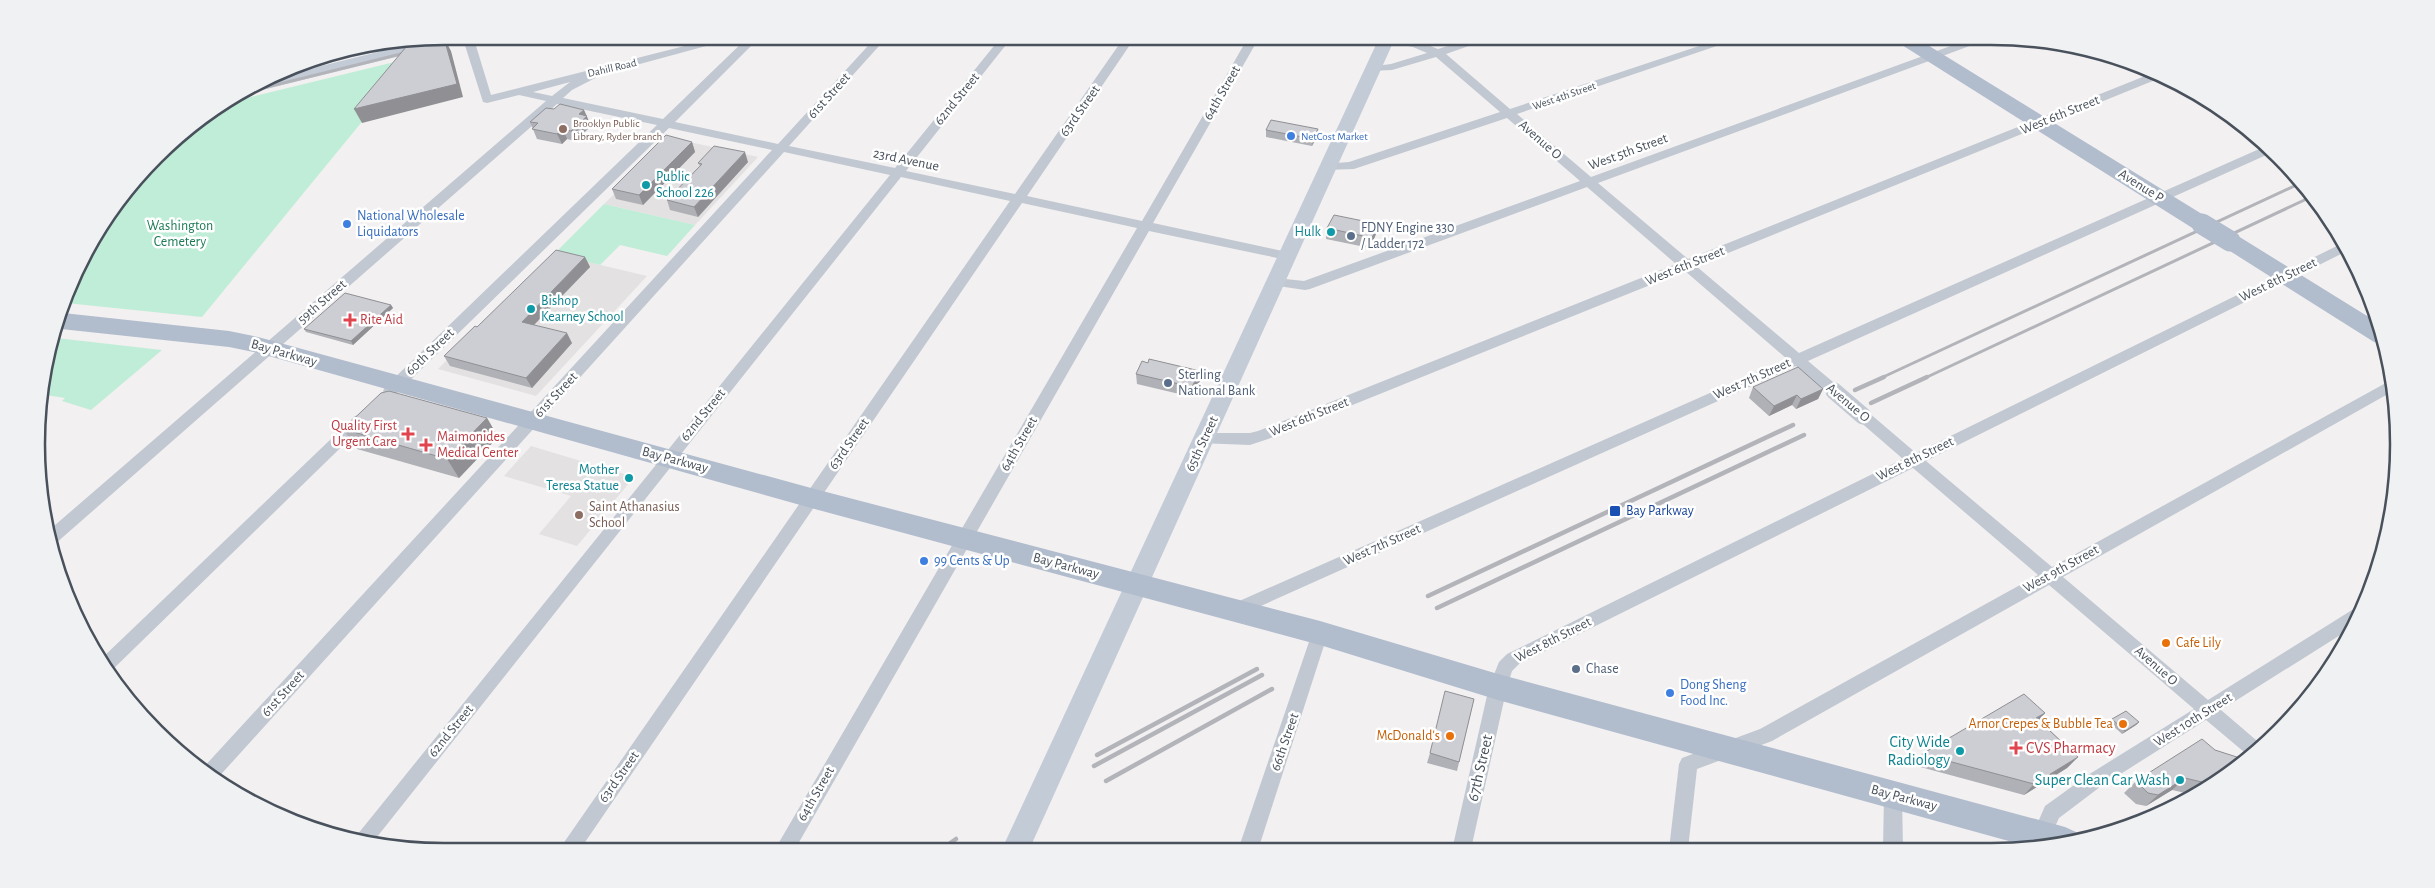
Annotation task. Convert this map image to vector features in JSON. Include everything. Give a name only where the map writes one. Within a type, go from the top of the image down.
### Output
[{"type":"main road","name":"65th Street","points":[[1018,843],[1373,69],[1380,45]]},
{"type":"main road","name":"Avenue P","points":[[1914,45],[2373,330]]},
{"type":"main road","points":[[279,81],[422,46]]},
{"type":"main road","name":"Bay Parkway","points":[[64,321],[230,339],[269,348],[811,498],[1136,586],[1320,633],[1498,687],[2051,838]]},
{"type":"street","name":"Dahill Road","points":[[470,45],[487,100],[703,45]]},
{"type":"street","name":"60th Street","points":[[380,401],[747,45]]},
{"type":"street","name":"61st Street","points":[[214,770],[876,45]]},
{"type":"street","name":"62nd Street","points":[[367,835],[1001,45]]},
{"type":"street","name":"63rd Street","points":[[574,843],[1125,45]]},
{"type":"street","name":"64th Street","points":[[789,843],[1250,45]]},
{"type":"street","name":"Avenue O","points":[[1418,45],[1438,53]]},
{"type":"street","name":"Avenue O","points":[[1432,45],[1438,53],[2251,746]]},
{"type":"street","points":[[1373,69],[1392,67],[1463,45]]},
{"type":"street","name":"West 4th Street","points":[[1328,167],[1350,166],[1714,45]]},
{"type":"street","name":"West 5th Street","points":[[1276,282],[1305,286],[1965,45]]},
{"type":"street","name":"59th Street","points":[[56,534],[556,99],[577,82],[600,71]]},
{"type":"street","name":"West 6th Street","points":[[1204,440],[1250,439],[1263,435],[2151,78]]},
{"type":"street","name":"23rd Avenue","points":[[519,92],[1287,256]]},
{"type":"street","name":"West 7th Street","points":[[1234,611],[2263,152]]},
{"type":"street","name":"West 8th Street","points":[[1498,687],[1505,667],[1513,659],[2339,250]]},
{"type":"street","name":"West 9th Street","points":[[1679,843],[1688,764],[1766,735],[2386,388]]},
{"type":"street","points":[[110,662],[368,413]]},
{"type":"street","name":"West 10th Street","points":[[2053,838],[2052,812],[2094,781],[2348,621]]},
{"type":"street","name":"66th Street","points":[[1250,843],[1320,633]]},
{"type":"street","name":"67th Street","points":[[1463,843],[1498,687]]},
{"type":"street","points":[[1893,795],[1893,843]]},
{"type":"shaded area","points":[[671,138],[758,157],[695,225],[604,204]]},
{"type":"shaded area","points":[[554,254],[647,276],[536,396],[438,369]]},
{"type":"shaded area","name":"Saint Athanasius School","points":[[531,446],[634,477],[577,546],[539,534],[571,496],[504,476]]},
{"type":"green space","name":"Washington Cemetery","points":[[415,57],[202,317],[71,303],[98,244],[127,201],[181,144],[201,127],[243,99]]},
{"type":"green space","points":[[604,204],[695,225],[667,256],[620,245],[600,265],[554,254]]},
{"type":"green space","points":[[60,338],[162,350],[91,410],[62,401],[65,398],[48,395]]},
{"type":"building","points":[[446,45],[457,84],[354,109],[406,47]]},
{"type":"building","points":[[560,104],[584,110],[579,114],[587,116],[571,131],[563,129],[557,134],[532,129],[538,123],[530,122],[546,108],[554,109]]},
{"type":"building","points":[[1271,120],[1318,129],[1313,139],[1266,130]]},
{"type":"building","points":[[666,135],[692,142],[639,195],[612,189]]},
{"type":"building","points":[[714,146],[745,152],[694,207],[667,200],[702,164],[698,163]]},
{"type":"building","points":[[1334,215],[1378,224],[1372,238],[1327,228]]},
{"type":"building","name":"Bishop Kearney School","points":[[556,250],[585,257],[522,322],[567,333],[526,378],[444,356],[475,326],[477,327]]},
{"type":"building","name":"Rite Aid","points":[[345,293],[391,305],[351,341],[304,329]]},
{"type":"building","points":[[1149,359],[1200,371],[1192,387],[1136,374],[1142,361],[1148,363]]},
{"type":"building","points":[[1798,367],[1823,389],[1801,399],[1797,395],[1774,406],[1753,387]]},
{"type":"building","points":[[389,391],[487,418],[447,459],[343,429],[381,393]]},
{"type":"building","name":"McDonald's","points":[[1445,691],[1474,699],[1459,762],[1430,753]]},
{"type":"building","points":[[2024,694],[2045,713],[2036,718],[2078,757],[2034,784],[1922,754]]},
{"type":"building","name":"Arnor Crepes & Bubble Tea","points":[[2126,711],[2139,722],[2125,731],[2112,719]]},
{"type":"building","name":"Super Clean Car Wash","points":[[2202,739],[2215,750],[2238,757],[2203,782],[2185,778],[2158,795],[2148,793],[2136,781]]},
{"type":"railway","points":[[265,88],[413,51]]},
{"type":"railway","points":[[1881,378],[2295,186]]},
{"type":"railway","points":[[1925,378],[2306,199]]},
{"type":"railway","points":[[1855,390],[1884,377]]},
{"type":"railway","points":[[1871,403],[1927,377]]},
{"type":"railway","points":[[1428,596],[1793,425]]},
{"type":"railway","points":[[1437,608],[1804,435]]},
{"type":"railway","points":[[1097,755],[1257,669]]},
{"type":"railway","points":[[1094,766],[1262,675]]},
{"type":"railway","points":[[1106,781],[1272,689]]},
{"type":"railway","points":[[950,843],[956,839]]},
{"type":"place","name":"Brooklyn Public Library, Ryder branch","points":[[563,129]]},
{"type":"place","name":"NetCost Market","points":[[1291,136]]},
{"type":"place","name":"Public School 226","points":[[646,185]]},
{"type":"place","name":"National Wholesale Liquidators","points":[[347,224]]},
{"type":"place","name":"Hulk","points":[[1331,232]]},
{"type":"place","name":"FDNY Engine 330 / Ladder 172","points":[[1351,236]]},
{"type":"place","name":"Bishop Kearney School","points":[[531,309]]},
{"type":"place","name":"Rite Aid","points":[[350,320]]},
{"type":"place","name":"Sterling National Bank","points":[[1168,383]]},
{"type":"place","name":"Quality First Urgent Care","points":[[408,434]]},
{"type":"place","name":"Maimonides Medical Center","points":[[426,445]]},
{"type":"place","name":"Mother Teresa Statue","points":[[629,478]]},
{"type":"place","name":"Bay Parkway","points":[[1615,511]]},
{"type":"place","name":"Saint Athanasius School","points":[[579,515]]},
{"type":"place","name":"99 Cents & Up","points":[[924,561]]},
{"type":"place","name":"Cafe Lily","points":[[2166,643]]},
{"type":"place","name":"Chase","points":[[1576,669]]},
{"type":"place","name":"Dong Sheng Food Inc.","points":[[1670,693]]},
{"type":"place","name":"Arnor Crepes & Bubble Tea","points":[[2123,724]]},
{"type":"place","name":"McDonald's","points":[[1450,736]]},
{"type":"place","name":"CVS Pharmacy","points":[[2016,748]]},
{"type":"place","name":"City Wide Radiology","points":[[1960,751]]},
{"type":"place","name":"Super Clean Car Wash","points":[[2180,780]]}]
